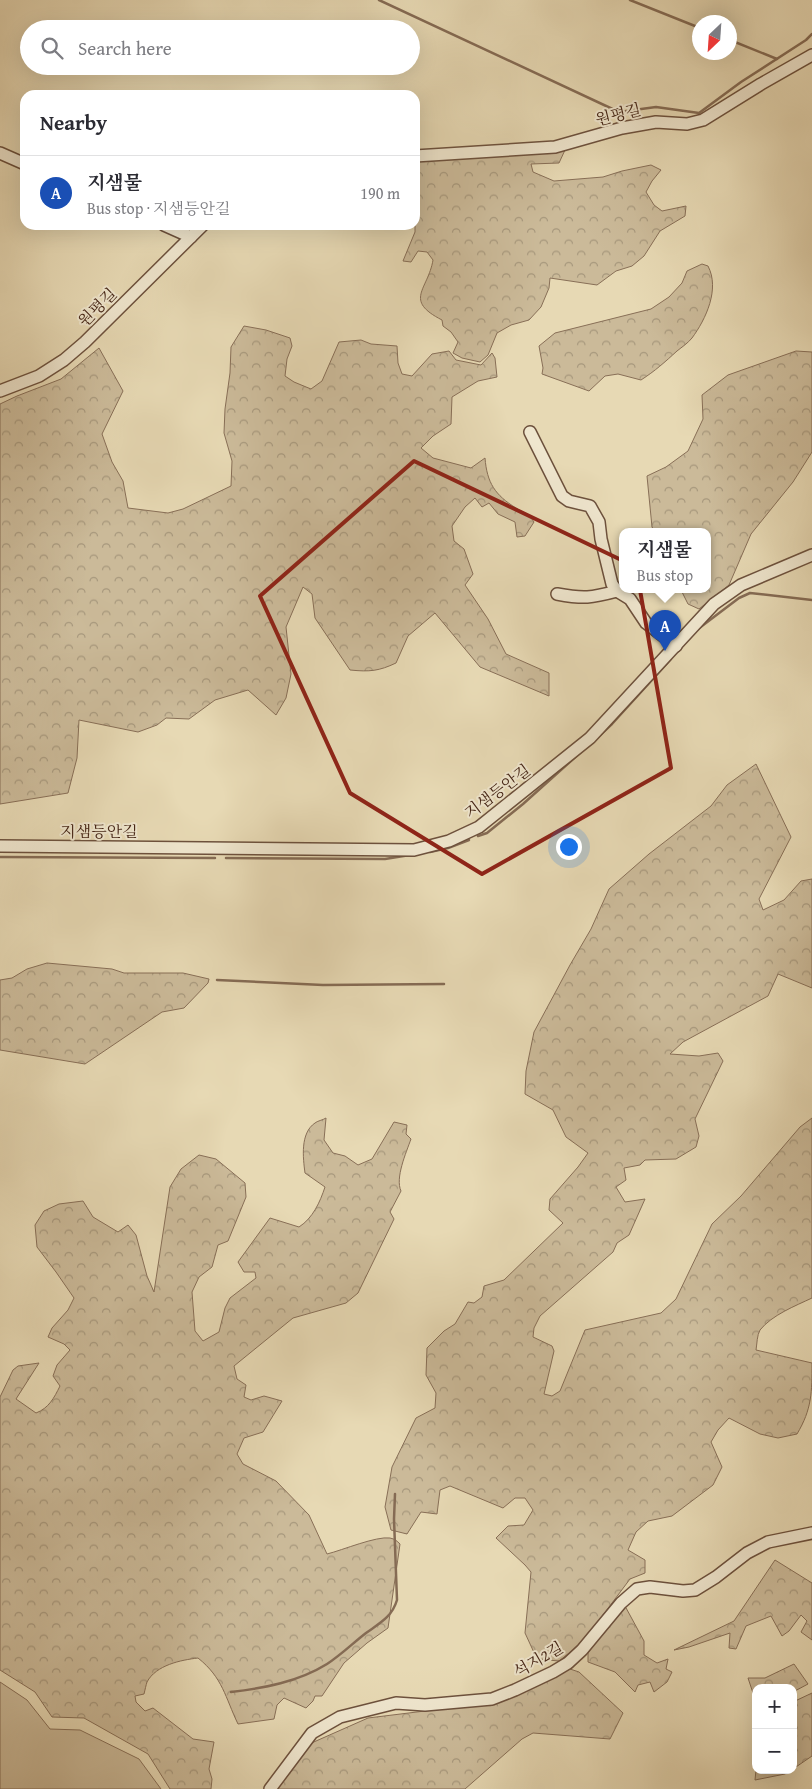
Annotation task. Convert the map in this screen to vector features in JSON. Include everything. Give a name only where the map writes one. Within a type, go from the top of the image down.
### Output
[{"type":"street","name":"원평길","points":[[420,156],[555,146],[622,128],[656,122],[687,124],[703,120],[812,55]]},
{"type":"street","points":[[0,153],[20,162]]},
{"type":"street","points":[[175,230],[191,237]]},
{"type":"street","name":"원평길","points":[[0,391],[39,376],[64,360],[85,342],[198,230]]},
{"type":"street","points":[[530,432],[562,496],[569,501],[590,506],[599,522],[601,539],[612,584],[617,591],[597,597],[583,598],[558,594]]},
{"type":"street","name":"지샘등안길","points":[[0,846],[414,850],[449,841],[479,827],[590,738],[714,604],[741,585],[812,555]]},
{"type":"street","points":[[630,594],[646,623],[676,646]]},
{"type":"street","name":"석지2길","points":[[270,1789],[312,1733],[340,1716],[396,1703],[425,1705],[492,1699],[515,1690],[568,1663],[582,1650],[621,1602],[636,1589],[650,1587],[683,1591],[695,1590],[747,1554],[768,1542],[812,1533]]},
{"type":"highlighted area","points":[[414,461],[636,567],[671,768],[482,874],[350,793],[260,596]]},
{"type":"green space","points":[[565,150],[559,163],[531,164],[533,172],[554,181],[603,177],[651,165],[661,170],[646,192],[654,205],[662,211],[686,206],[685,216],[660,231],[644,256],[632,266],[616,271],[597,285],[550,278],[549,288],[541,307],[529,320],[511,325],[497,333],[488,355],[480,362],[462,358],[453,353],[458,342],[451,332],[443,326],[442,320],[423,306],[421,294],[433,260],[427,252],[418,251],[411,262],[403,261],[415,230],[420,230],[420,160]]},
{"type":"green space","points":[[702,264],[708,266],[713,284],[710,303],[702,322],[689,342],[646,377],[641,380],[618,374],[605,376],[589,391],[542,374],[543,368],[539,346],[555,333],[651,309],[669,297],[682,283],[687,271]]},
{"type":"green space","points":[[244,326],[266,330],[290,338],[292,346],[287,359],[285,376],[311,389],[322,381],[339,342],[361,340],[371,344],[397,346],[398,363],[402,374],[412,376],[432,354],[449,351],[456,360],[481,365],[492,353],[495,358],[497,377],[478,381],[452,397],[451,424],[433,436],[421,448],[433,458],[471,468],[485,458],[493,488],[509,503],[528,515],[534,522],[525,536],[517,537],[515,522],[498,514],[489,503],[482,507],[475,498],[465,507],[452,526],[454,541],[464,549],[473,574],[465,585],[488,619],[506,654],[549,673],[549,696],[480,667],[435,613],[408,636],[396,663],[374,670],[350,670],[315,618],[312,594],[303,587],[286,627],[291,674],[286,698],[276,715],[248,690],[215,700],[189,719],[166,718],[157,725],[138,732],[79,720],[77,758],[68,793],[0,804],[0,404],[61,379],[99,348],[123,391],[102,434],[112,462],[123,481],[128,508],[168,513],[183,509],[231,486],[232,461],[224,433],[225,409],[230,373],[231,347]]},
{"type":"green space","points":[[796,351],[812,352],[812,452],[793,482],[751,534],[729,585],[699,609],[688,604],[682,593],[711,593],[711,528],[653,528],[647,476],[666,467],[688,451],[703,419],[702,395],[728,375]]},
{"type":"green space","points":[[756,764],[791,837],[759,899],[763,910],[784,900],[801,881],[812,879],[812,988],[778,974],[768,996],[683,1042],[670,1054],[699,1056],[718,1053],[723,1061],[695,1119],[699,1136],[696,1147],[676,1159],[645,1160],[640,1165],[624,1168],[626,1180],[616,1187],[625,1202],[645,1199],[629,1235],[617,1243],[613,1252],[540,1316],[534,1328],[533,1337],[552,1346],[554,1351],[544,1394],[552,1396],[560,1391],[585,1330],[661,1313],[676,1299],[712,1224],[741,1196],[800,1127],[812,1118],[812,1298],[784,1311],[765,1325],[759,1332],[756,1350],[812,1363],[811,1392],[808,1408],[797,1434],[778,1438],[760,1434],[729,1418],[718,1430],[711,1442],[722,1467],[713,1485],[672,1516],[648,1521],[636,1532],[628,1550],[645,1560],[645,1573],[630,1579],[582,1643],[559,1661],[537,1659],[525,1633],[531,1572],[496,1538],[508,1526],[524,1525],[533,1510],[525,1498],[515,1498],[503,1508],[450,1486],[440,1490],[437,1514],[421,1512],[407,1534],[391,1530],[385,1507],[392,1467],[416,1418],[435,1408],[436,1393],[426,1375],[427,1348],[444,1331],[455,1324],[468,1302],[474,1303],[482,1297],[484,1286],[504,1280],[563,1223],[549,1210],[550,1199],[588,1153],[566,1137],[553,1110],[525,1094],[526,1071],[534,1032],[591,929],[609,889],[649,854],[711,806],[727,785]]},
{"type":"green space","points":[[47,963],[112,969],[124,973],[183,973],[209,979],[208,983],[184,1008],[162,1012],[85,1064],[0,1050],[0,980],[12,978],[27,969]]},
{"type":"green space","points":[[326,1118],[324,1140],[333,1153],[345,1156],[358,1165],[372,1159],[394,1122],[407,1125],[406,1134],[411,1139],[400,1173],[401,1191],[390,1212],[394,1219],[358,1293],[346,1303],[293,1318],[234,1366],[237,1379],[246,1385],[244,1397],[251,1400],[264,1396],[282,1401],[263,1432],[244,1438],[237,1454],[243,1464],[276,1481],[309,1515],[327,1554],[384,1538],[393,1539],[400,1544],[388,1628],[344,1663],[322,1696],[315,1696],[306,1708],[284,1698],[277,1705],[274,1719],[238,1724],[218,1681],[198,1658],[170,1664],[156,1671],[147,1682],[144,1694],[135,1696],[136,1702],[145,1711],[153,1708],[193,1739],[214,1742],[209,1769],[212,1779],[211,1789],[170,1789],[148,1754],[84,1718],[52,1717],[35,1692],[0,1670],[0,1397],[13,1370],[18,1366],[39,1363],[16,1399],[36,1413],[44,1408],[60,1386],[53,1376],[57,1365],[70,1350],[64,1344],[48,1337],[52,1328],[68,1310],[74,1298],[37,1247],[35,1225],[44,1211],[59,1204],[83,1201],[93,1217],[118,1232],[128,1225],[136,1235],[147,1276],[154,1292],[170,1187],[181,1169],[199,1155],[216,1159],[245,1183],[246,1197],[228,1241],[218,1245],[212,1267],[199,1277],[192,1292],[195,1331],[203,1341],[219,1332],[225,1308],[230,1298],[256,1278],[255,1272],[244,1272],[238,1262],[270,1218],[299,1227],[315,1209],[325,1187],[305,1173],[304,1146],[310,1127]]},
{"type":"green space","points":[[775,1560],[812,1583],[812,1640],[801,1632],[807,1621],[801,1615],[789,1631],[782,1636],[771,1616],[746,1626],[736,1649],[729,1648],[730,1633],[674,1650],[734,1621]]},
{"type":"green space","points":[[625,1606],[644,1641],[644,1655],[657,1663],[668,1659],[666,1669],[672,1672],[667,1682],[654,1692],[650,1682],[638,1685],[635,1692],[615,1672],[588,1662],[588,1653],[605,1628]]},
{"type":"green space","points":[[794,1664],[808,1684],[797,1690],[797,1684],[752,1684],[752,1690],[748,1678],[765,1678]]},
{"type":"green space","points":[[570,1669],[579,1672],[623,1713],[610,1739],[533,1733],[522,1739],[465,1789],[273,1789],[307,1745],[368,1718],[498,1702]]},
{"type":"green space","points":[[0,1682],[27,1700],[50,1729],[80,1730],[139,1759],[161,1789],[0,1789]]},
{"type":"green space","points":[[812,1693],[812,1756],[797,1766],[797,1729],[797,1700]]},
{"type":"green space","points":[[756,1774],[785,1774],[755,1780]]},
{"type":"waterway","points":[[379,0],[619,112],[656,107],[699,113],[812,34]]},
{"type":"waterway","points":[[630,0],[692,25]]},
{"type":"waterway","points":[[737,43],[777,59]]},
{"type":"waterway","points":[[698,629],[739,598],[750,593],[812,600]]},
{"type":"waterway","points":[[598,737],[671,659]]},
{"type":"waterway","points":[[478,836],[487,833],[523,804],[581,752]]},
{"type":"waterway","points":[[430,852],[469,840]]},
{"type":"waterway","points":[[226,858],[385,859],[410,855]]},
{"type":"waterway","points":[[0,857],[215,858]]},
{"type":"waterway","points":[[217,980],[323,985],[444,984]]},
{"type":"waterway","points":[[231,1692],[293,1680],[316,1670],[337,1657],[389,1615],[397,1600],[395,1494]]},
{"type":"place","name":"지샘물","points":[[665,651]]}]
